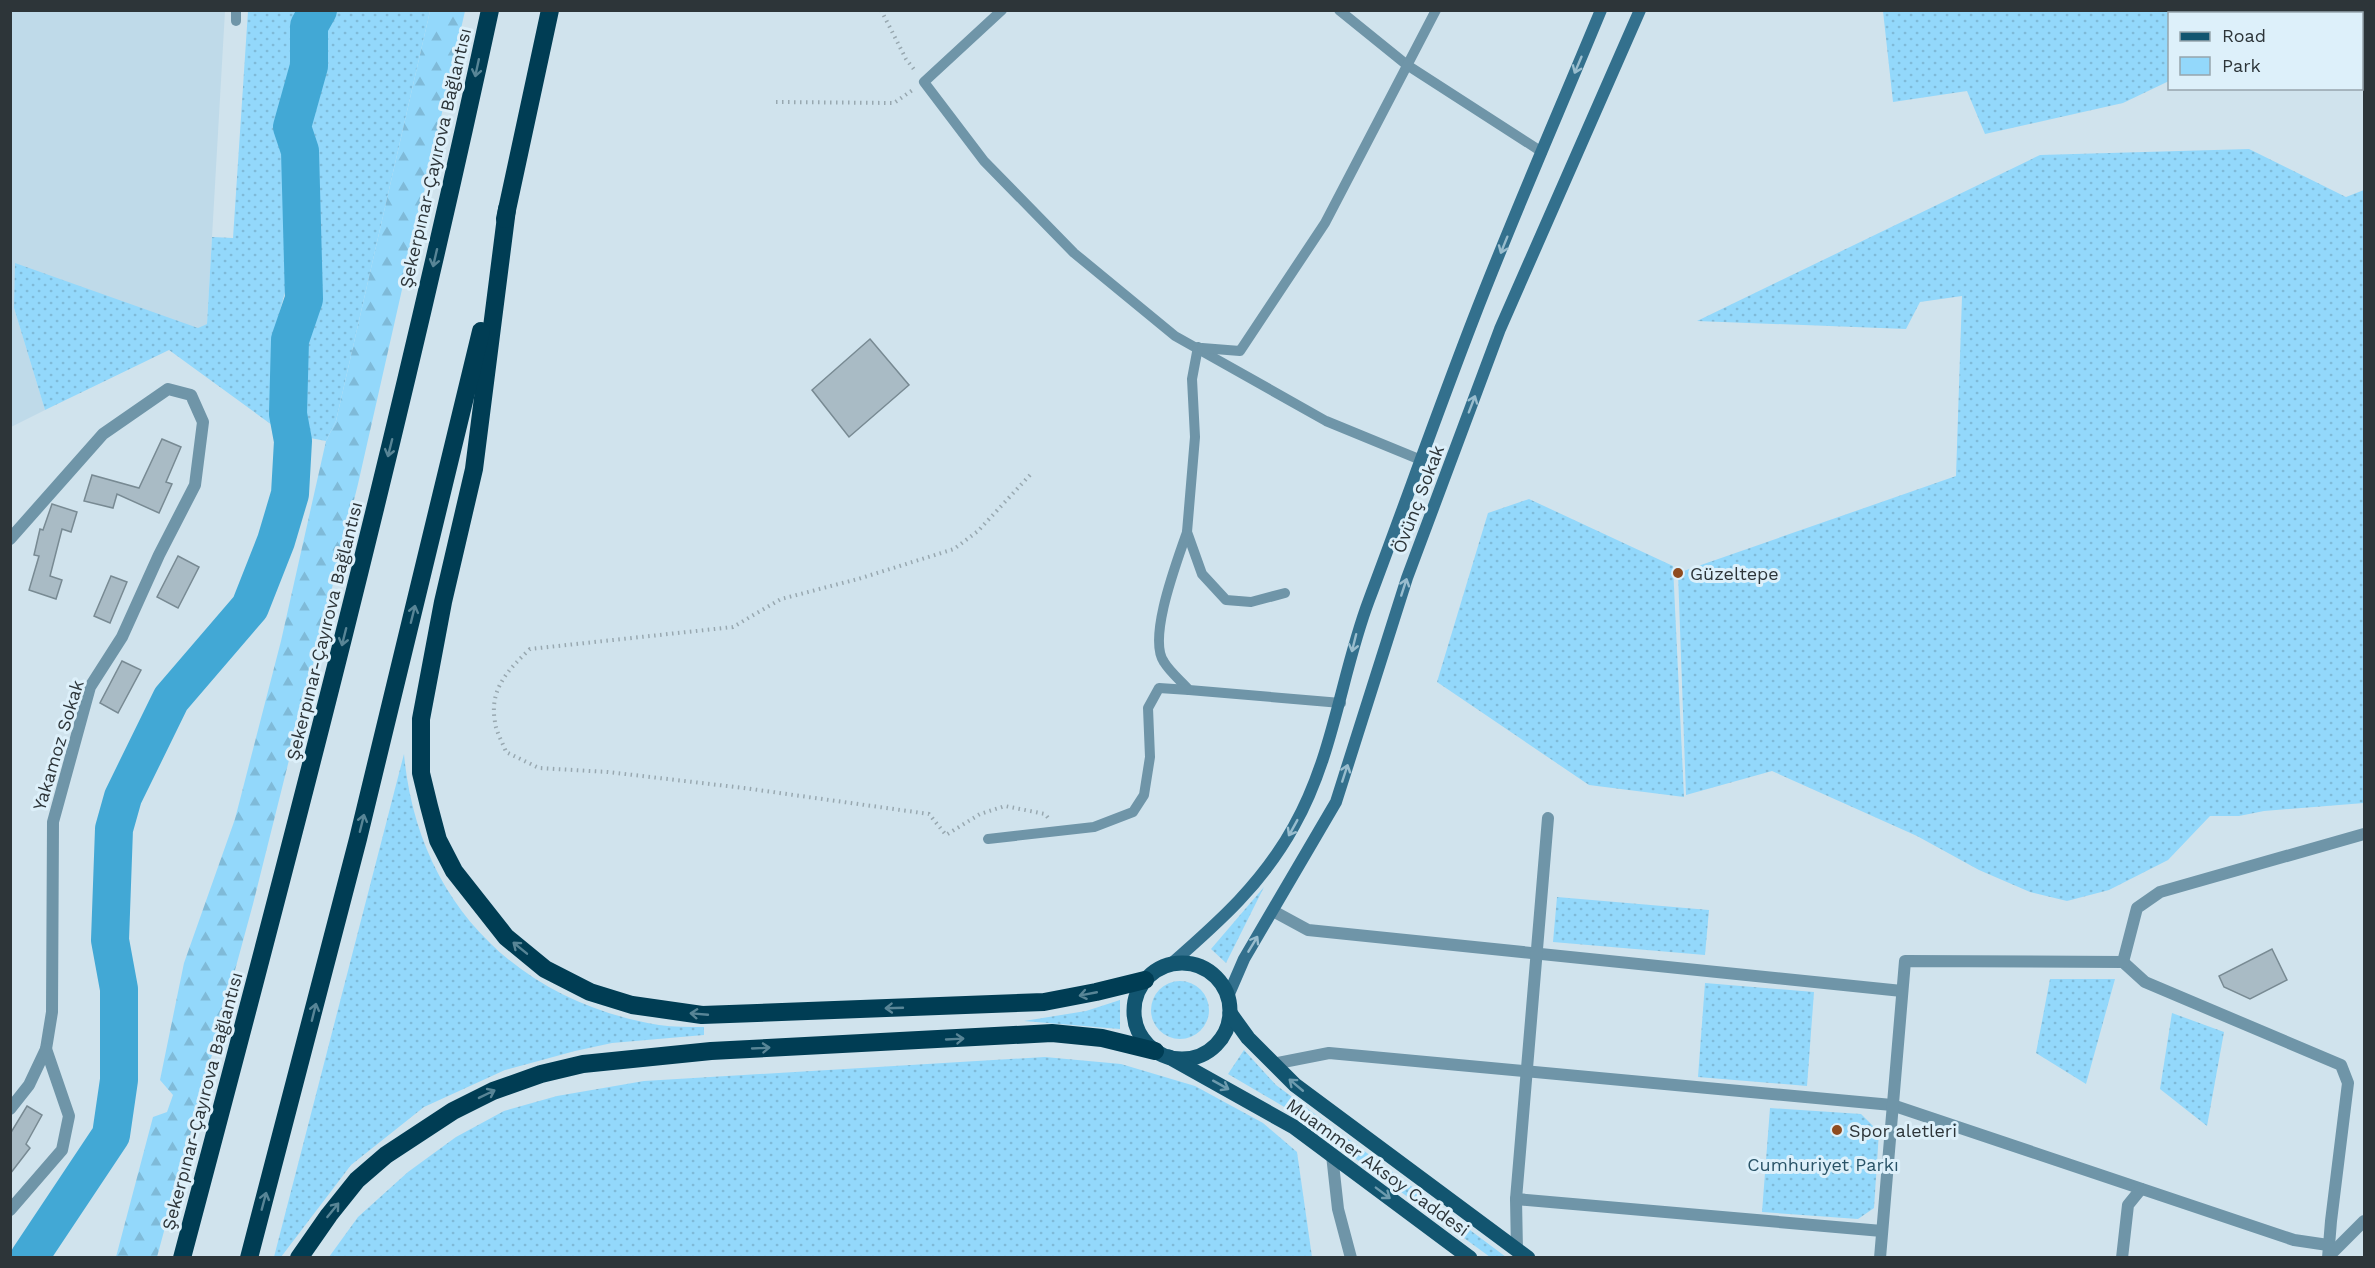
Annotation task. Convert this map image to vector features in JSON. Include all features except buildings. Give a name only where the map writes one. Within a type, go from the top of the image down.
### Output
[{"type":"highway","name":"Şekerpınar-Çayırova Bağlantısı","points":[[182,1257],[319,738],[412,357],[490,10]]},
{"type":"highway","points":[[249,1257],[369,792],[466,398],[550,10]]},
{"type":"highway","points":[[507,209],[474,469],[443,602],[421,719],[421,773],[438,840],[454,871],[506,937],[545,969],[590,992],[632,1005],[702,1015],[1044,1002],[1096,993],[1145,980]]},
{"type":"highway","points":[[299,1257],[357,1180],[386,1155],[453,1111],[493,1090],[551,1071],[583,1064],[711,1051],[1052,1033],[1102,1038],[1162,1054]]},
{"type":"main road","points":[[1145,980],[1156,970],[1171,964],[1185,963],[1199,966],[1212,973],[1228,996],[1230,1013],[1223,1036],[1205,1053],[1181,1059],[1162,1054]]},
{"type":"main road","name":"Muammer Aksoy Caddesi","points":[[1145,980],[1137,994],[1133,1010],[1136,1025],[1143,1040],[1162,1054],[1294,1127],[1470,1257]]},
{"type":"main road","points":[[1230,1013],[1248,1038],[1295,1085],[1523,1254]]},
{"type":"street","name":"Övünç Sokak","points":[[1171,964],[1216,925],[1269,868],[1295,825],[1317,780],[1341,703],[1355,636],[1473,320],[1601,10]]},
{"type":"street","name":"Övünç Sokak","points":[[1228,996],[1244,959],[1336,802],[1407,578],[1496,340],[1640,10]]},
{"type":"street","name":"Yakamoz Sokak","points":[[10,539],[103,434],[168,389],[191,395],[203,422],[195,485],[159,555],[122,637],[90,687],[53,822],[52,1012],[46,1049],[29,1085],[10,1109]]},
{"type":"street","points":[[1523,1254],[1516,1199],[1548,818]]},
{"type":"street","points":[[2123,962],[2137,908],[2160,892],[2364,834]]},
{"type":"street","points":[[1272,911],[1308,930],[1902,991]]},
{"type":"street","points":[[1880,1257],[1905,961],[2123,962],[2145,982],[2341,1065],[2348,1083],[2329,1254]]},
{"type":"street","points":[[10,1210],[62,1150],[69,1116],[46,1049]]},
{"type":"street","points":[[1273,1064],[1329,1053],[1892,1105],[2294,1240],[2329,1254]]},
{"type":"street","points":[[1332,1155],[1338,1209],[1351,1257]]},
{"type":"street","points":[[2122,1257],[2128,1205],[2141,1189]]},
{"type":"street","points":[[1516,1199],[1882,1231]]},
{"type":"street","points":[[2329,1254],[2364,1221]]},
{"type":"lane","points":[[1002,10],[924,82],[984,161],[1074,253],[1175,336],[1326,421],[1421,460]]},
{"type":"lane","points":[[1339,10],[1407,65],[1542,152]]},
{"type":"lane","points":[[1198,347],[1240,351],[1325,223],[1436,10]]},
{"type":"lane","points":[[1189,690],[1162,661],[1159,630],[1172,577],[1187,531],[1195,437],[1192,380],[1198,347]]},
{"type":"lane","points":[[1187,531],[1202,574],[1226,600],[1251,602],[1285,593]]},
{"type":"lane","points":[[988,839],[1094,827],[1133,812],[1144,795],[1150,757],[1148,708],[1159,688],[1341,703]]},
{"type":"path","points":[[776,102],[894,103],[924,82],[906,59],[881,10]]},
{"type":"path","points":[[1030,475],[978,531],[954,549],[858,579],[781,599],[733,627],[530,649],[513,666],[497,688],[495,722],[506,752],[539,768],[608,772],[929,814],[946,835],[980,814],[1005,806],[1045,814],[1058,832]]},
{"type":"shaded area","points":[[11,11],[225,11],[207,324],[198,329],[14,308],[45,410],[11,427]]},
{"type":"green space","points":[[1883,10],[2299,11],[2168,12],[2168,81],[2123,103],[1985,134],[1967,91],[1893,102]]},
{"type":"green space","points":[[248,11],[302,11],[282,126],[286,150],[292,266],[275,329],[272,425],[169,350],[45,410],[14,308],[15,263],[198,328],[207,324],[212,237],[233,238]]},
{"type":"green space","points":[[329,11],[430,11],[336,421],[326,441],[294,435],[296,361],[313,292],[314,240],[305,125],[314,67]]},
{"type":"green space","points":[[430,11],[465,11],[358,484],[253,904],[157,1257],[116,1257],[153,1117],[167,1112],[173,1095],[160,1080],[184,963],[235,819],[281,641],[326,441],[336,421]]},
{"type":"green space","name":"Güzeltepe","points":[[2249,149],[2346,197],[2364,190],[2364,803],[2264,811],[2239,816],[2210,816],[2168,860],[2109,890],[2067,901],[2030,892],[1979,870],[1917,836],[1772,771],[1686,795],[1678,573],[1956,476],[1962,296],[1920,302],[1906,329],[1697,321],[2040,155]]},
{"type":"green space","points":[[1529,499],[1673,566],[1684,797],[1589,785],[1437,682],[1488,513]]},
{"type":"green space","points":[[404,754],[413,807],[429,855],[452,898],[482,935],[518,967],[560,993],[607,1012],[659,1025],[704,1027],[704,1035],[612,1043],[575,1051],[505,1070],[424,1107],[351,1165],[281,1257],[274,1257]]},
{"type":"green space","points":[[1264,887],[1226,963],[1211,949]]},
{"type":"green space","points":[[1557,897],[1709,910],[1705,955],[1553,942]]},
{"type":"green space","points":[[2050,979],[2115,979],[2086,1084],[2036,1053]]},
{"type":"green space","points":[[1180,981],[1191,983],[1204,994],[1209,1010],[1207,1021],[1196,1034],[1180,1039],[1169,1037],[1156,1026],[1151,1010],[1153,999],[1164,986]]},
{"type":"green space","points":[[1705,983],[1814,992],[1807,1086],[1698,1077]]},
{"type":"green space","points":[[1120,1000],[1120,1029],[1024,1021],[1086,1011]]},
{"type":"green space","points":[[2172,1013],[2224,1032],[2207,1126],[2160,1089]]},
{"type":"green space","points":[[1244,1050],[1276,1085],[1506,1257],[1490,1257],[1286,1108],[1228,1074]]},
{"type":"green space","points":[[1045,1057],[1121,1064],[1195,1086],[1263,1123],[1297,1152],[1312,1257],[329,1257],[358,1217],[408,1172],[456,1137],[504,1111],[557,1096],[644,1081]]},
{"type":"green space","name":"Cumhuriyet Parkı","points":[[1770,1108],[1861,1114],[1879,1132],[1874,1208],[1858,1219],[1762,1212]]},
{"type":"waterway","points":[[29,1258],[111,1135],[119,1080],[119,989],[110,940],[114,829],[123,797],[171,699],[250,607],[276,541],[290,494],[293,441],[288,414],[290,340],[304,299],[300,151],[292,127],[309,66],[309,26],[318,10]]},
{"type":"place","name":"Güzeltepe","points":[[1678,573]]},
{"type":"place","name":"Spor aletleri","points":[[1837,1130]]}]
